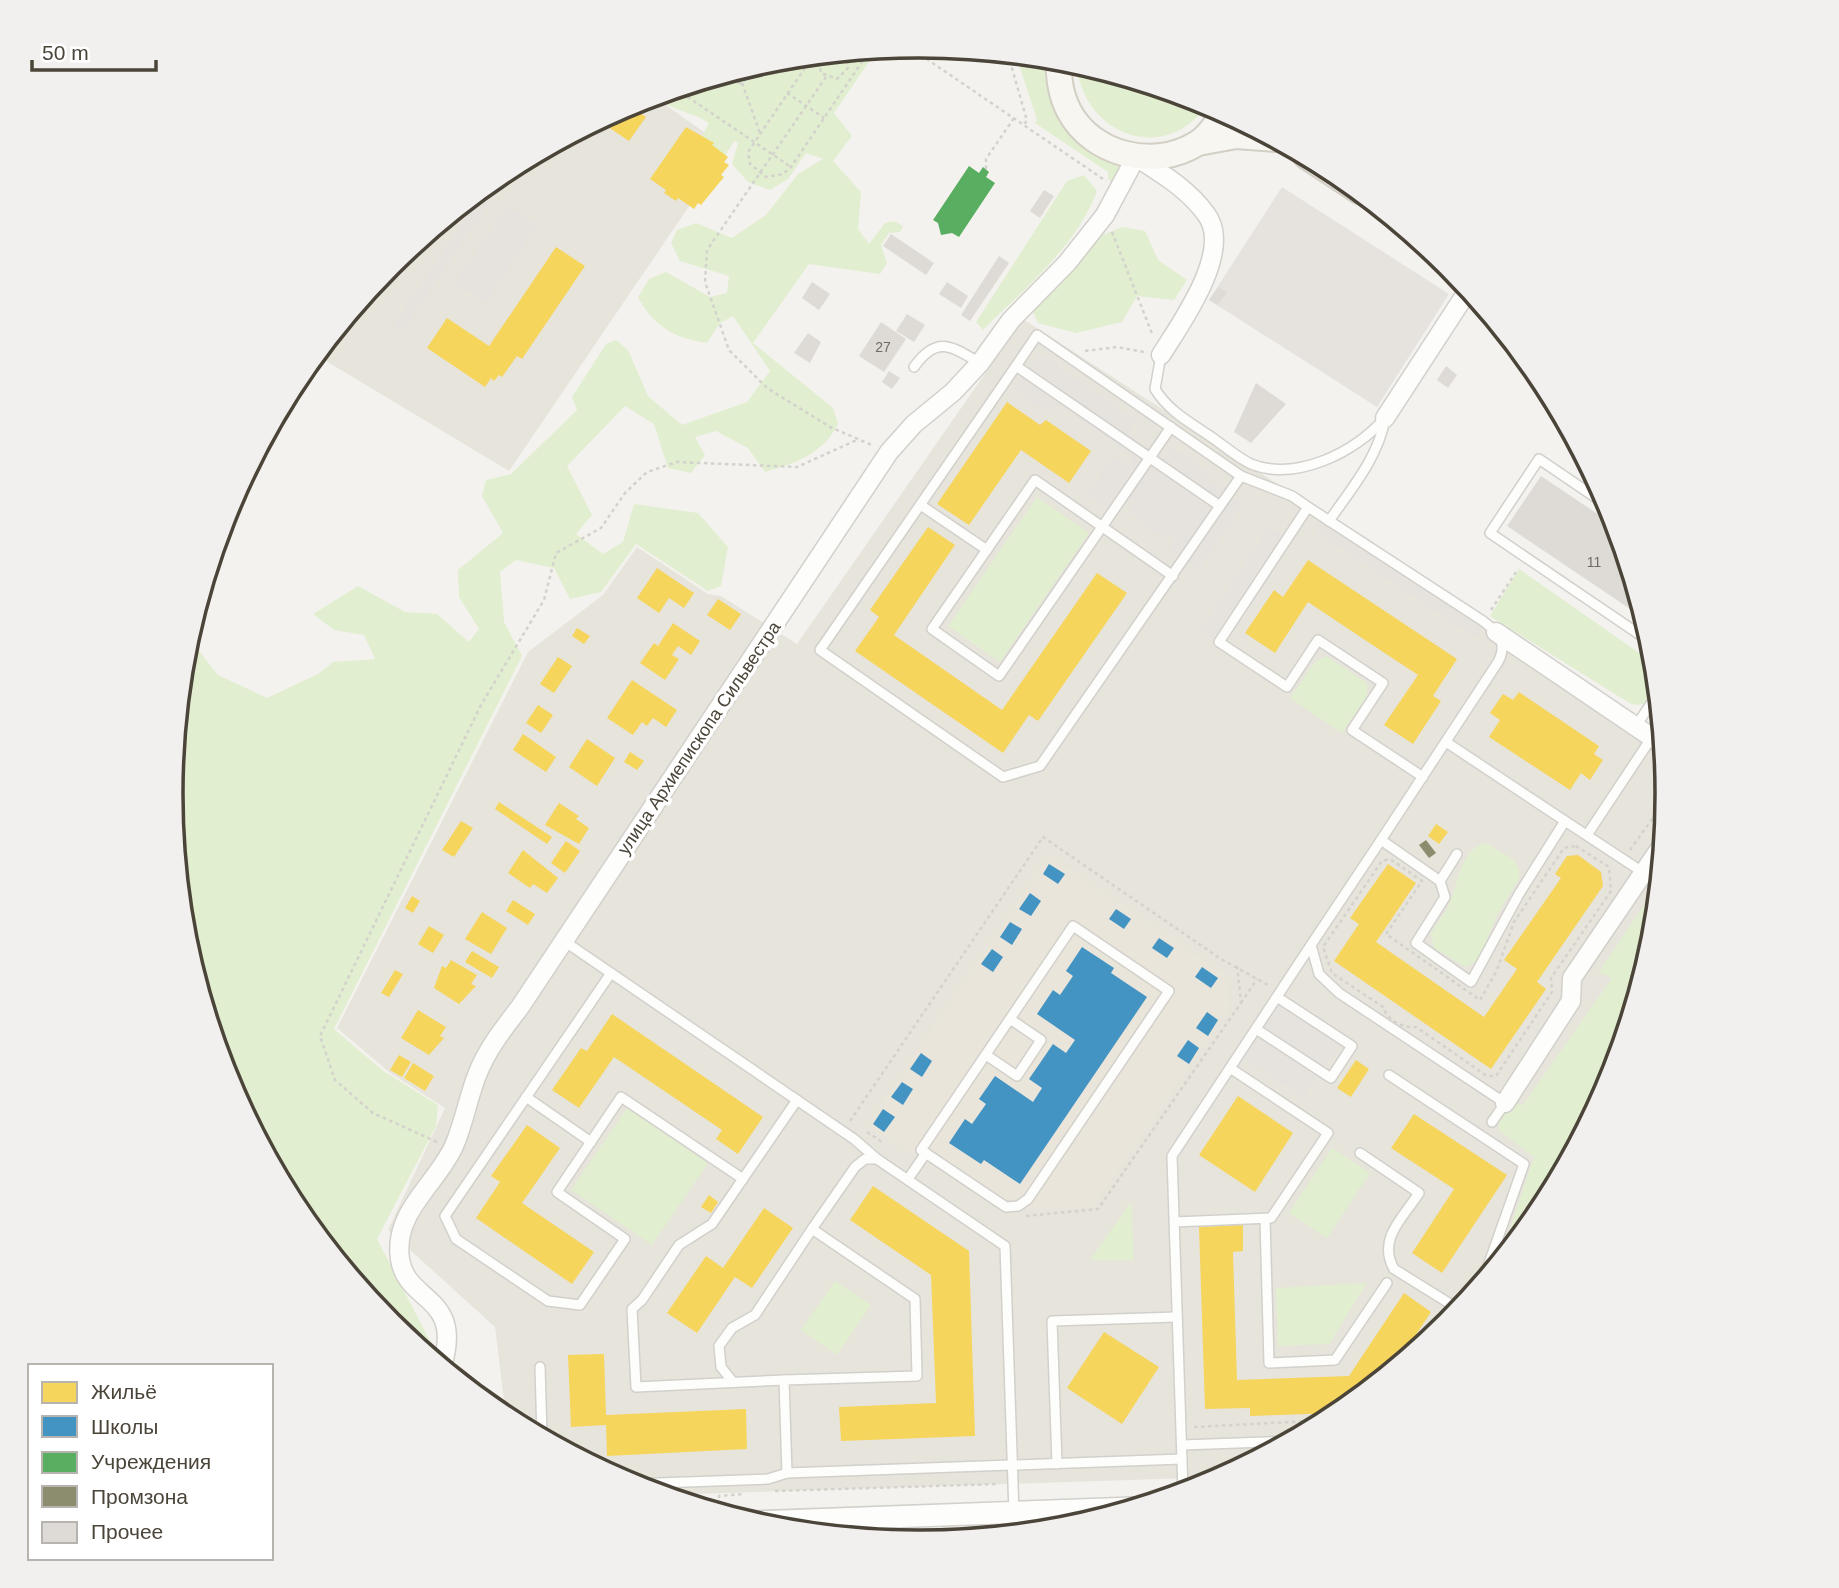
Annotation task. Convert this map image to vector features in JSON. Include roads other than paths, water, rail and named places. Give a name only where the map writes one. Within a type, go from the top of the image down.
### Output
[{"type":"main road","points":[[1059,71],[1060,87],[1070,113],[1087,134],[1109,149],[1136,157],[1162,156],[1198,143],[1236,136],[1251,137]]},
{"type":"main road","points":[[1198,143],[1216,121]]},
{"type":"street","name":"улица Архиепископа Сильвестра","points":[[445,1357],[447,1332],[441,1313],[405,1274],[400,1260],[400,1233],[407,1214],[453,1149],[477,1075],[495,1040],[564,941],[889,452],[914,424],[953,392],[980,363],[1010,320],[1067,263],[1105,215],[1136,157]]},
{"type":"street","points":[[1136,157],[1174,181],[1207,215],[1214,229],[1213,251],[1206,276],[1161,355]]},
{"type":"street","points":[[1385,418],[1463,298]]},
{"type":"street","points":[[1490,626],[1653,738]]},
{"type":"street","points":[[1505,1103],[1571,1001],[1572,978],[1652,861]]},
{"type":"street","points":[[802,1520],[1087,1510]]},
{"type":"lane","points":[[1183,1481],[1172,1156],[1504,651],[1490,626],[1293,496],[1241,476],[1037,335],[922,506],[820,650],[1003,777],[1040,766],[1241,476]]},
{"type":"lane","points":[[914,367],[925,352],[938,346],[953,347],[980,363]]},
{"type":"lane","points":[[1161,355],[1155,389],[1166,406],[1249,463],[1268,469],[1290,470],[1326,458],[1360,443],[1385,418]]},
{"type":"lane","points":[[1016,366],[1220,506]]},
{"type":"lane","points":[[1329,521],[1373,457],[1381,440],[1385,418]]},
{"type":"lane","points":[[1171,427],[1150,458],[1102,527],[999,676],[932,629],[1034,480],[1102,527],[1172,576]]},
{"type":"lane","points":[[1593,496],[1539,460],[1490,533],[1638,634]]},
{"type":"lane","points":[[922,506],[987,550]]},
{"type":"lane","points":[[1308,507],[1219,642],[1287,687],[1318,640],[1383,682],[1352,730],[1423,777]]},
{"type":"lane","points":[[1636,726],[1650,705]]},
{"type":"lane","points":[[1446,742],[1644,873]]},
{"type":"lane","points":[[1587,835],[1654,746]]},
{"type":"lane","points":[[1381,840],[1440,881],[1445,897],[1416,943],[1471,982],[1519,894],[1564,821]]},
{"type":"lane","points":[[1440,881],[1457,854]]},
{"type":"lane","points":[[1073,926],[1169,991],[1024,1203],[1012,1207],[1000,1204],[921,1150],[1010,1019],[1073,926]]},
{"type":"lane","points":[[564,941],[854,1139],[877,1159],[1005,1246],[1014,1514]]},
{"type":"lane","points":[[1311,945],[1319,974],[1339,993],[1505,1103],[1492,1122]]},
{"type":"lane","points":[[611,973],[445,1216],[456,1239],[548,1301],[580,1306],[625,1239],[557,1192],[621,1097],[743,1179]]},
{"type":"lane","points":[[1256,1029],[1331,1078],[1352,1046],[1277,997]]},
{"type":"lane","points":[[985,1055],[1017,1076],[1041,1040],[1010,1019]]},
{"type":"lane","points":[[1174,1222],[1271,1219],[1328,1133],[1230,1068]]},
{"type":"lane","points":[[1389,1075],[1524,1164],[1491,1258]]},
{"type":"lane","points":[[526,1097],[591,1142]]},
{"type":"lane","points":[[797,1100],[712,1224],[679,1245],[642,1300],[632,1308],[636,1387],[917,1376],[915,1299],[812,1229]]},
{"type":"lane","points":[[908,1179],[926,1153]]},
{"type":"lane","points":[[1360,1153],[1419,1193],[1387,1242],[1388,1258],[1394,1269],[1450,1304]]},
{"type":"lane","points":[[733,1382],[720,1367],[719,1346],[732,1328],[755,1315],[855,1167],[864,1159],[877,1159]]},
{"type":"lane","points":[[1265,1219],[1269,1363],[1335,1360],[1387,1283]]},
{"type":"lane","points":[[1057,1464],[1052,1321],[1178,1317]]},
{"type":"lane","points":[[540,1367],[542,1426]]},
{"type":"lane","points":[[784,1380],[787,1473]]},
{"type":"lane","points":[[1182,1445],[1269,1442]]},
{"type":"lane","points":[[661,1483],[768,1479],[787,1473],[1182,1459]]}]
